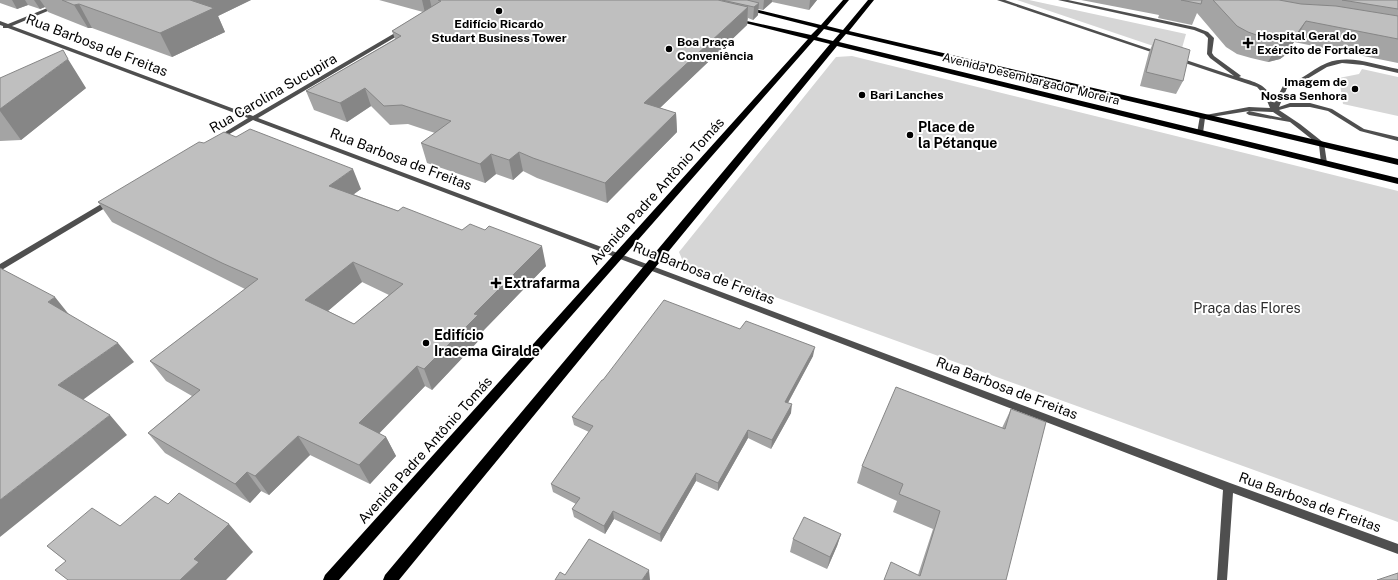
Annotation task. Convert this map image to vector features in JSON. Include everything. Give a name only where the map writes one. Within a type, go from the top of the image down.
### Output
[{"type":"main road","name":"Avenida Padre Antônio Tomás","points":[[330,580],[846,0]]},
{"type":"main road","points":[[390,580],[871,0]]},
{"type":"main road","name":"Avenida Desembargador Moreira","points":[[736,7],[1398,162]]},
{"type":"main road","name":"Avenida Desembargador Moreira","points":[[726,16],[1200,134],[1398,181]]},
{"type":"street","points":[[0,29],[70,0]]},
{"type":"street","points":[[1000,0],[1165,55]]},
{"type":"street","points":[[1061,0],[1195,29],[1206,33],[1211,38],[1209,53],[1212,57],[1247,82]]},
{"type":"street","name":"Rua Barbosa de Freitas","points":[[0,23],[1228,487],[1398,549]]},
{"type":"street","name":"Rua Carolina Sucupira","points":[[212,143],[407,28]]},
{"type":"street","points":[[1172,57],[1259,86],[1268,95],[1274,110],[1298,125],[1322,144],[1324,163]]},
{"type":"street","points":[[1274,110],[1285,87],[1300,81],[1312,73],[1335,62],[1353,62],[1398,71]]},
{"type":"street","points":[[1200,134],[1202,117],[1249,109],[1274,110],[1290,105],[1310,105],[1330,110],[1362,130],[1398,139]]},
{"type":"street","points":[[1236,112],[1248,112],[1298,125]]},
{"type":"street","points":[[0,268],[116,199]]},
{"type":"street","points":[[1222,580],[1228,487]]},
{"type":"green space","points":[[1017,0],[1029,0],[1186,34],[1180,55]]},
{"type":"green space","name":"Praça das Flores","points":[[852,56],[1398,191],[1398,522],[684,264],[679,252],[836,57]]},
{"type":"green space","points":[[1362,69],[1398,77],[1398,116],[1343,104],[1339,78],[1359,74]]},
{"type":"building","points":[[62,0],[190,0],[214,8],[160,33],[79,4],[74,5]]},
{"type":"building","points":[[438,0],[718,0],[748,7],[644,103],[676,113],[605,183],[519,152],[509,160],[491,154],[480,164],[421,143],[451,121],[402,105],[384,106],[365,88],[340,103],[306,91],[401,36],[392,31],[441,1]]},
{"type":"building","points":[[722,0],[747,0],[759,3],[754,7]]},
{"type":"building","points":[[1181,0],[1202,0],[1201,4]]},
{"type":"building","points":[[1213,0],[1279,0],[1301,4],[1336,6],[1398,16],[1398,39],[1306,21],[1292,38],[1280,40],[1262,37],[1237,26]]},
{"type":"building","points":[[1342,0],[1398,0],[1398,9]]},
{"type":"building","points":[[1155,39],[1190,50],[1183,81],[1146,72]]},
{"type":"building","points":[[63,50],[68,59],[0,109],[0,78]]},
{"type":"building","points":[[250,129],[353,169],[329,186],[398,211],[403,207],[462,230],[470,224],[485,230],[489,226],[542,246],[474,314],[478,315],[424,369],[417,366],[359,423],[386,437],[359,465],[298,436],[255,476],[247,472],[235,484],[148,433],[200,390],[150,361],[258,279],[98,202],[199,142],[204,143],[224,132],[236,137]],"holes":[[[353,262],[403,284],[354,324],[305,300]]]},
{"type":"building","points":[[0,268],[55,297],[48,302],[118,343],[58,385],[110,415],[0,500]]},
{"type":"building","points":[[664,300],[740,329],[746,321],[815,347],[785,402],[792,404],[772,440],[748,430],[718,483],[696,473],[660,534],[613,511],[604,526],[572,509],[580,498],[551,484],[593,426],[572,417],[603,380]]},
{"type":"building","points":[[896,387],[1005,429],[1011,409],[1046,422],[1006,580],[884,580],[891,562],[920,576],[940,511],[899,494],[903,484],[862,466]]},
{"type":"building","points":[[179,493],[229,524],[194,559],[199,562],[180,580],[68,580],[55,570],[66,561],[47,546],[92,508],[120,526],[155,496],[168,504]]},
{"type":"building","points":[[804,517],[841,534],[830,557],[793,539]]},
{"type":"building","points":[[589,539],[649,570],[642,580],[555,580],[560,572],[565,575]]},
{"type":"building","points":[[1398,573],[1398,580],[1377,580]]},
{"type":"place","name":"Edifício Ricardo Studart Business Tower","points":[[499,11]]},
{"type":"place","name":"Hospital Geral do Exército de Fortaleza","points":[[1248,43]]},
{"type":"place","name":"Boa Praça Conveniência","points":[[669,49]]},
{"type":"place","name":"Imagem de Nossa Senhora","points":[[1355,89]]},
{"type":"place","name":"Bari Lanches","points":[[862,95]]},
{"type":"place","name":"Place de la Pétanque","points":[[910,135]]},
{"type":"place","name":"Extrafarma","points":[[496,283]]},
{"type":"place","name":"Edifício Iracema Giralde","points":[[426,343]]}]
